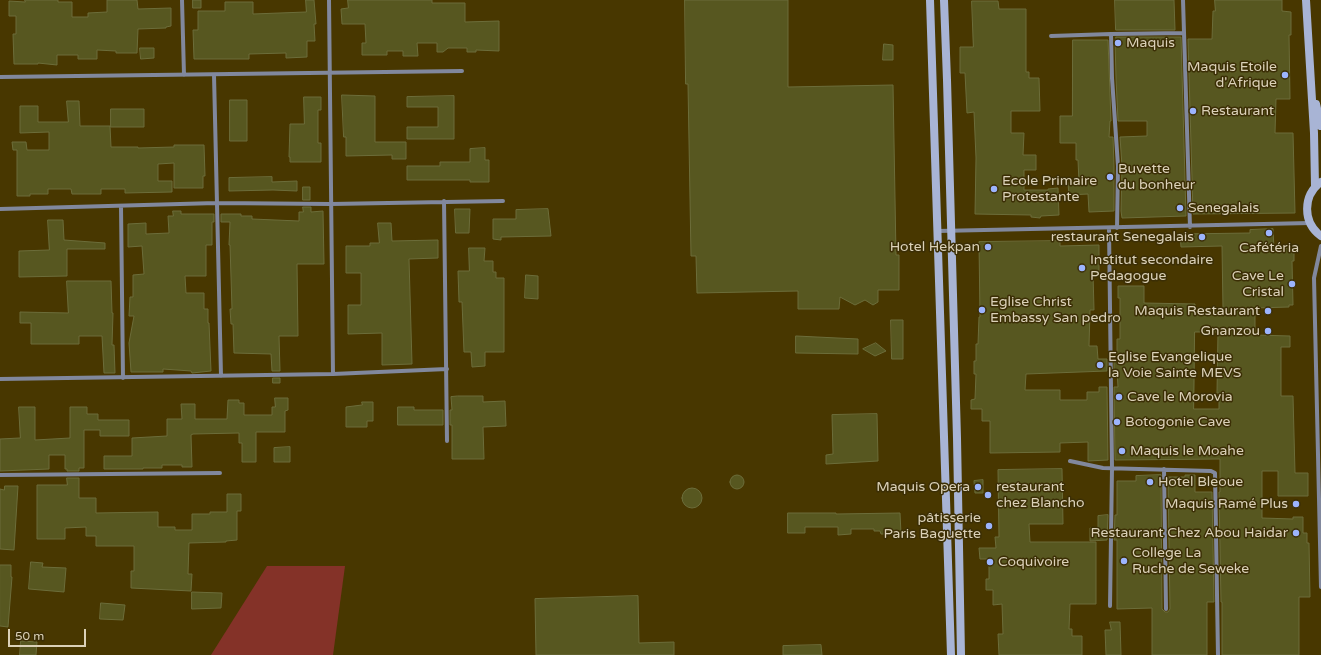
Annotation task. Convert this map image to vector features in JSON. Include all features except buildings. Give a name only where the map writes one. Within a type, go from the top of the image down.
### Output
[{"type":"main road","points":[[930,0],[951,655]]},
{"type":"main road","points":[[944,0],[948,80],[961,655]]},
{"type":"main road","points":[[1306,0],[1318,184],[1308,198],[1307,204],[1310,223],[1321,236]]},
{"type":"main road","points":[[1310,72],[1321,126]]},
{"type":"street","points":[[182,0],[184,75]]},
{"type":"street","points":[[329,0],[333,374]]},
{"type":"street","points":[[1183,0],[1190,227]]},
{"type":"street","points":[[1051,36],[1184,33]]},
{"type":"street","points":[[1111,34],[1112,78],[1118,166],[1117,228]]},
{"type":"street","points":[[0,77],[462,71]]},
{"type":"street","points":[[214,75],[221,376]]},
{"type":"street","points":[[444,201],[447,441]]},
{"type":"street","points":[[0,209],[121,207],[216,203],[331,204],[502,201]]},
{"type":"street","points":[[121,207],[123,378]]},
{"type":"street","points":[[938,231],[951,232],[1190,227],[1310,223]]},
{"type":"street","points":[[1109,228],[1112,468],[1110,606]]},
{"type":"street","points":[[1321,246],[1314,278],[1321,587]]},
{"type":"street","points":[[0,380],[333,374],[447,369]]},
{"type":"street","points":[[1070,461],[1112,468],[1211,471],[1215,473],[1218,655]]},
{"type":"street","points":[[1164,469],[1166,609]]},
{"type":"street","points":[[0,475],[220,473]]},
{"type":"shaded area","points":[[267,566],[345,566],[333,655],[211,655]]},
{"type":"place","name":"Maquis","points":[[1118,43]]},
{"type":"place","name":"Maquis Etoile d'Afrique","points":[[1285,75]]},
{"type":"place","name":"Restaurant","points":[[1193,111]]},
{"type":"place","name":"Buvette du bonheur","points":[[1110,177]]},
{"type":"place","name":"Ecole Primaire Protestante","points":[[994,189]]},
{"type":"place","name":"Senegalais","points":[[1180,208]]},
{"type":"place","name":"Cafétéria","points":[[1269,233]]},
{"type":"place","name":"restaurant Senegalais","points":[[1202,237]]},
{"type":"place","name":"Hotel Hekpan","points":[[988,247]]},
{"type":"place","name":"Institut secondaire Pedagogue","points":[[1082,268]]},
{"type":"place","name":"Cave Le Cristal","points":[[1292,284]]},
{"type":"place","name":"Eglise Christ Embassy San pedro","points":[[982,310]]},
{"type":"place","name":"Maquis Restaurant","points":[[1268,311]]},
{"type":"place","name":"Gnanzou","points":[[1268,331]]},
{"type":"place","name":"Eglise Evangelique la Voie Sainte MEVS","points":[[1100,365]]},
{"type":"place","name":"Cave le Morovia","points":[[1119,397]]},
{"type":"place","name":"Botogonie Cave","points":[[1117,422]]},
{"type":"place","name":"Maquis le Moahe","points":[[1122,451]]},
{"type":"place","name":"Hotel Bleoue","points":[[1150,482]]},
{"type":"place","name":"Maquis Opera","points":[[978,487]]},
{"type":"place","name":"restaurant chez Blancho","points":[[988,495]]},
{"type":"place","name":"Maquis Ramé Plus","points":[[1296,504]]},
{"type":"place","name":"pâtisserie Paris Baguette","points":[[989,526]]},
{"type":"place","name":"Restaurant Chez Abou Haidar","points":[[1296,533]]},
{"type":"place","name":"College La Ruche de Seweke","points":[[1124,561]]},
{"type":"place","name":"Coquivoire","points":[[990,562]]}]
